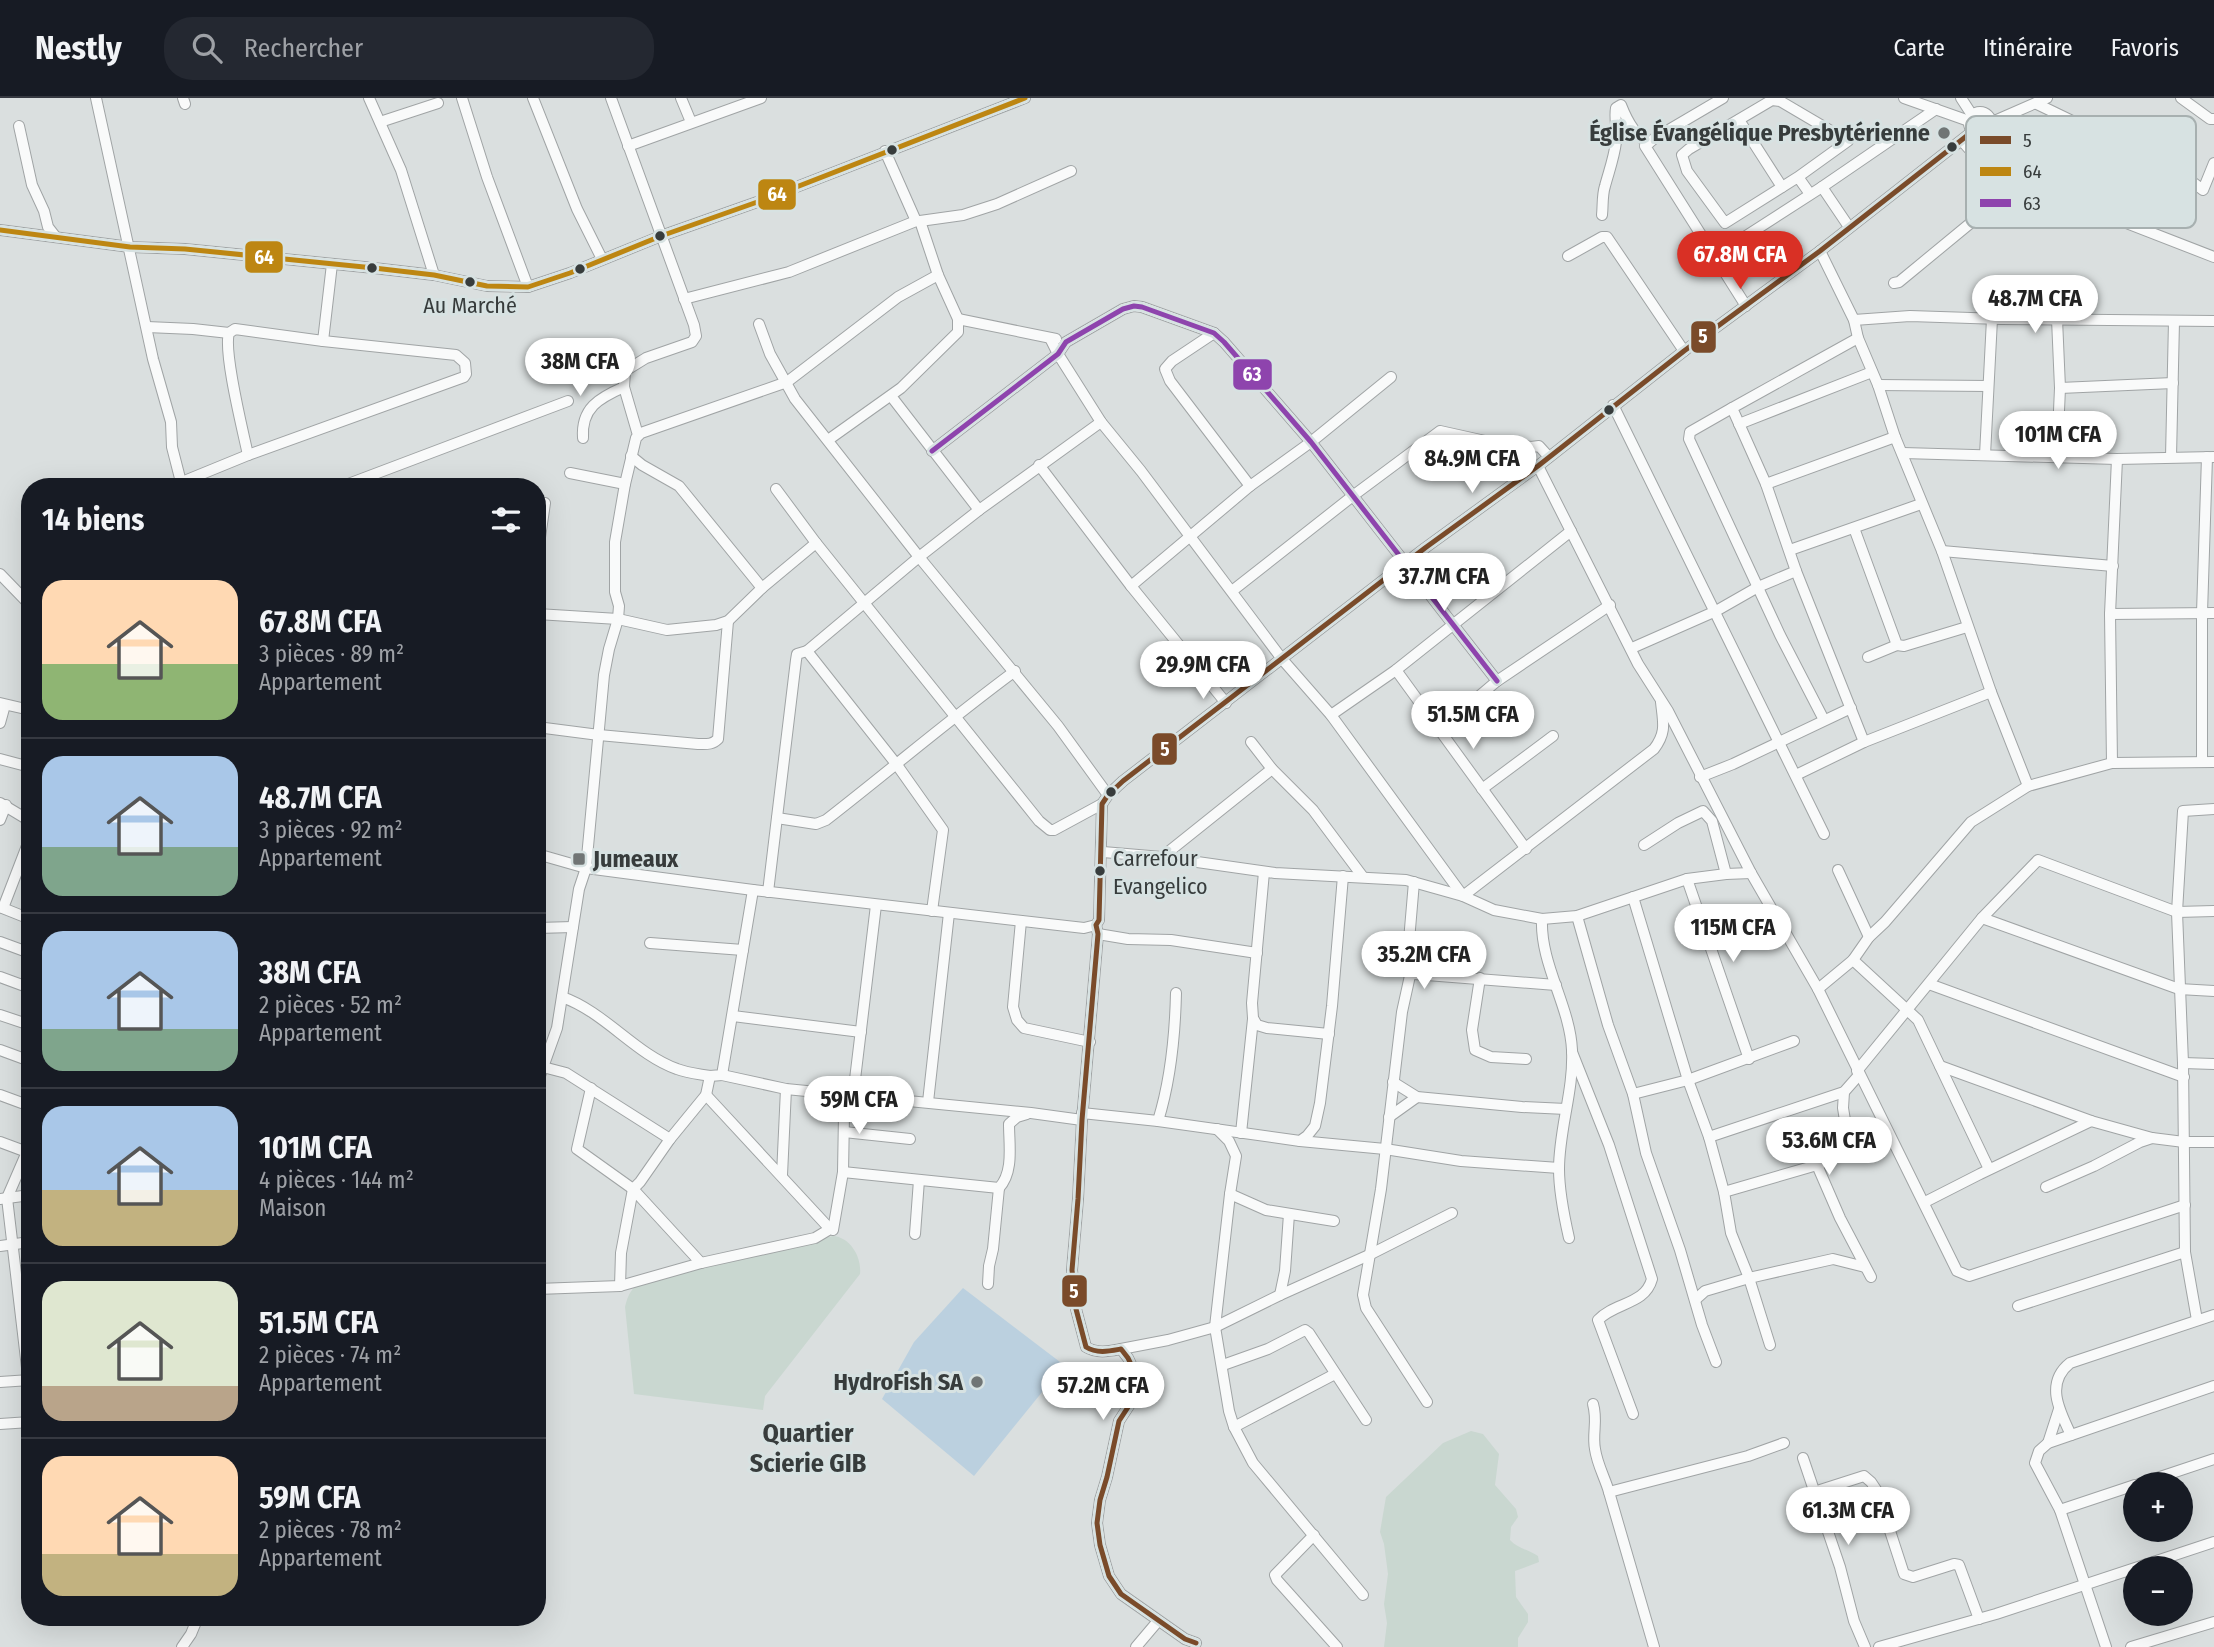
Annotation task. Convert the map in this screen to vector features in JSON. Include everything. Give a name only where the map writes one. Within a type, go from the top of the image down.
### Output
[{"type":"street","points":[[96,98],[153,359],[171,422],[172,447],[180,478]]},
{"type":"street","points":[[369,98],[401,170],[434,275]]},
{"type":"street","points":[[462,98],[487,177],[528,287]]},
{"type":"street","points":[[533,98],[577,209],[602,259]]},
{"type":"street","points":[[546,1056],[556,1028],[579,890],[586,868],[604,675],[618,619],[615,542],[633,445],[638,435],[624,387],[625,371],[695,339],[694,325],[611,98]]},
{"type":"street","points":[[681,98],[691,122]]},
{"type":"street","points":[[628,146],[761,98]]},
{"type":"street","points":[[0,230],[130,247],[184,249],[434,275],[487,286],[528,287],[763,200],[1025,98]]},
{"type":"street","points":[[1723,98],[1645,146],[1746,306]]},
{"type":"street","points":[[1904,98],[1966,120]]},
{"type":"street","points":[[1961,98],[1968,116]]},
{"type":"street","points":[[2007,116],[2047,98]]},
{"type":"street","points":[[2181,98],[2210,119],[2214,119]]},
{"type":"street","points":[[1772,100],[1780,101],[1849,141],[1798,177],[1725,223],[1687,171],[1682,155],[1772,100]]},
{"type":"street","points":[[1620,101],[1631,124],[1642,139],[1649,143]]},
{"type":"street","points":[[1602,215],[1604,188],[1613,164],[1615,116],[1620,101]]},
{"type":"street","points":[[380,122],[438,103]]},
{"type":"street","points":[[2036,104],[2061,116]]},
{"type":"street","points":[[1714,256],[1936,109]]},
{"type":"street","points":[[1739,120],[1782,187]]},
{"type":"street","points":[[19,127],[32,185],[48,227],[55,236]]},
{"type":"street","points":[[776,489],[954,716],[1040,821],[1050,830],[1054,830],[1105,799],[1123,781],[1406,562],[1538,466],[1613,405],[1820,251],[1962,141],[1966,133]]},
{"type":"street","points":[[1962,141],[1966,146]]},
{"type":"street","points":[[828,440],[891,396],[958,332],[958,319],[918,221],[885,151]]},
{"type":"street","points":[[2196,185],[2203,190],[2214,163]]},
{"type":"street","points":[[684,299],[789,272],[918,221],[963,215],[997,204],[1071,171]]},
{"type":"street","points":[[1798,177],[1810,194]]},
{"type":"street","points":[[1822,187],[1849,227]]},
{"type":"street","points":[[1894,283],[1899,282],[1966,227]]},
{"type":"street","points":[[2142,228],[2214,257]]},
{"type":"street","points":[[1568,256],[1602,237],[1607,237],[1685,351]]},
{"type":"street","points":[[1820,251],[1854,320],[1858,338],[1921,504],[1942,551],[1967,627],[2028,786]]},
{"type":"street","points":[[323,341],[332,264]]},
{"type":"street","points":[[638,435],[786,383],[898,297],[938,275]]},
{"type":"street","points":[[932,451],[1058,355],[1066,341],[1123,309],[1134,306],[1214,333],[1311,442],[1497,681]]},
{"type":"street","points":[[1854,320],[1910,316],[2214,321]]},
{"type":"street","points":[[958,319],[1066,341]]},
{"type":"street","points":[[1985,455],[1992,319]]},
{"type":"street","points":[[2057,319],[2060,388],[2057,456]]},
{"type":"street","points":[[2171,457],[2174,321]]},
{"type":"street","points":[[760,324],[770,354],[795,399],[919,557],[1058,726],[1105,799],[1099,920],[1072,1270],[1076,1310],[1086,1347],[1092,1351],[1108,1352],[1215,1327],[1452,1213]]},
{"type":"street","points":[[147,327],[229,333],[235,329],[456,355],[464,363],[464,377],[248,455],[196,478]]},
{"type":"street","points":[[229,333],[227,340],[230,361],[248,455]]},
{"type":"street","points":[[1214,333],[1172,361],[1165,369],[1170,381],[1250,486]]},
{"type":"street","points":[[1050,338],[1101,422],[1282,659],[1331,715],[1463,896]]},
{"type":"street","points":[[1824,720],[1689,439],[1690,432],[1858,338]]},
{"type":"street","points":[[1739,424],[1872,372]]},
{"type":"street","points":[[1131,586],[1250,486],[1311,442],[1391,377]]},
{"type":"street","points":[[2060,388],[2173,383]]},
{"type":"street","points":[[1878,385],[1988,386]]},
{"type":"street","points":[[583,438],[582,428],[586,413],[597,402],[624,387]]},
{"type":"street","points":[[891,396],[979,510]]},
{"type":"street","points":[[364,478],[568,401]]},
{"type":"street","points":[[1613,405],[1824,834]]},
{"type":"street","points":[[1732,408],[1766,484],[1796,570],[1864,742]]},
{"type":"street","points":[[768,892],[797,654],[807,651],[979,510],[1101,422]]},
{"type":"street","points":[[1232,591],[1353,495],[1440,431],[1485,441],[1539,446],[1549,457]]},
{"type":"street","points":[[1766,484],[1895,437]]},
{"type":"street","points":[[1903,453],[2117,459],[2210,457],[2202,613],[2202,761]]},
{"type":"street","points":[[631,456],[679,486],[762,588]]},
{"type":"street","points":[[2112,763],[2110,614],[2117,459]]},
{"type":"street","points":[[1039,466],[1131,586],[1226,703]]},
{"type":"street","points":[[1538,466],[1638,664],[1661,698],[1751,873],[1818,989],[1957,1271],[1969,1276],[2185,1205]]},
{"type":"street","points":[[570,473],[625,484]]},
{"type":"street","points":[[1790,550],[1921,504]]},
{"type":"street","points":[[1854,528],[1897,645]]},
{"type":"street","points":[[1331,715],[1396,670],[1571,531]]},
{"type":"street","points":[[546,615],[618,619],[667,630],[728,621],[762,588],[816,543]]},
{"type":"street","points":[[1942,551],[2113,566]]},
{"type":"street","points":[[1632,648],[1716,611],[1758,587],[1796,570]]},
{"type":"street","points":[[0,574],[21,596]]},
{"type":"street","points":[[1439,730],[1497,681],[1609,605]]},
{"type":"street","points":[[2110,614],[2214,613]]},
{"type":"street","points":[[546,728],[698,744],[715,742],[718,738],[728,621]]},
{"type":"street","points":[[1868,657],[1897,645],[1904,646],[1967,627]]},
{"type":"street","points":[[807,651],[897,765],[943,830],[932,911]]},
{"type":"street","points":[[1396,670],[1526,849]]},
{"type":"street","points":[[777,818],[816,824],[826,820],[954,716],[1015,671]]},
{"type":"street","points":[[1796,775],[1864,742],[1991,692]]},
{"type":"street","points":[[1463,896],[1654,749],[1661,739],[1663,727],[1661,698]]},
{"type":"street","points":[[0,723],[3,704],[21,708]]},
{"type":"street","points":[[1700,777],[1851,708]]},
{"type":"street","points":[[1482,789],[1553,736]]},
{"type":"street","points":[[1251,743],[1312,810],[1363,877]]},
{"type":"street","points":[[0,759],[21,764]]},
{"type":"street","points":[[1818,989],[1853,960],[1869,937],[1971,822],[2028,786],[2112,763],[2214,762]]},
{"type":"street","points":[[1162,857],[1272,769]]},
{"type":"street","points":[[0,820],[3,804],[21,815]]},
{"type":"street","points":[[2197,1320],[2185,1252],[2183,1063],[2177,912],[2183,811],[2214,810]]},
{"type":"street","points":[[1644,845],[1703,811],[1712,821],[1726,874]]},
{"type":"street","points":[[1103,852],[1162,857],[1264,872],[1390,877],[1463,896],[1494,910],[1542,919],[1577,916],[1687,879],[1751,873]]},
{"type":"street","points":[[546,857],[586,868],[876,905],[1097,929],[1128,939],[1171,940],[1256,953]]},
{"type":"street","points":[[21,860],[1,908],[21,916]]},
{"type":"street","points":[[1724,1192],[1817,1165],[1850,1151],[1843,1108],[1844,1092],[1982,918],[2038,860],[2177,912],[2214,911]]},
{"type":"street","points":[[1838,870],[1869,937]]},
{"type":"street","points":[[1241,1133],[1264,872]]},
{"type":"street","points":[[1300,1140],[1315,1126],[1329,1034],[1343,876]]},
{"type":"street","points":[[1687,879],[1749,1059]]},
{"type":"street","points":[[1414,882],[1407,964],[1416,975],[1556,985]]},
{"type":"street","points":[[722,1075],[753,890]]},
{"type":"street","points":[[1633,897],[1688,1080],[1709,1137],[1724,1192],[1731,1233],[1749,1278],[1770,1345]]},
{"type":"street","points":[[546,1289],[620,1286],[701,1263],[815,1238],[830,1229],[833,1230],[843,1172],[844,1115],[851,1096],[861,1032],[876,905]]},
{"type":"street","points":[[928,1102],[949,913]]},
{"type":"street","points":[[1577,916],[1608,1025],[1633,1094],[1646,1153],[1716,1362]]},
{"type":"street","points":[[1982,918],[2179,989],[2214,991]]},
{"type":"street","points":[[1542,919],[1541,931],[1569,1029],[1572,1052],[1559,1168],[1563,1213],[1569,1238]]},
{"type":"street","points":[[1021,921],[1013,1007],[1017,1020],[1024,1028],[1090,1042]]},
{"type":"street","points":[[546,928],[573,927]]},
{"type":"street","points":[[0,942],[21,950]]},
{"type":"street","points":[[650,943],[743,950]]},
{"type":"street","points":[[1853,960],[1918,1020],[1989,1169]]},
{"type":"street","points":[[1411,971],[1405,995],[1363,1295],[1366,1308],[1427,1402]]},
{"type":"street","points":[[0,977],[21,982]]},
{"type":"street","points":[[1480,978],[1472,1030],[1475,1050],[1490,1057],[1526,1059]]},
{"type":"street","points":[[1929,984],[2183,1077]]},
{"type":"street","points":[[1158,1121],[1167,1092],[1175,1041],[1176,993]]},
{"type":"street","points":[[562,997],[580,1003],[646,1051],[677,1069],[710,1076],[722,1075],[786,1089],[1031,1113],[1158,1121],[1461,1161],[1559,1168]]},
{"type":"street","points":[[0,1014],[21,1022]]},
{"type":"street","points":[[733,1016],[861,1032]]},
{"type":"street","points":[[1253,1018],[1256,1025],[1267,1028],[1329,1034]]},
{"type":"street","points":[[1633,1094],[1688,1080],[1794,1041]]},
{"type":"street","points":[[0,1051],[21,1058]]},
{"type":"street","points":[[1572,1052],[1609,1145],[1652,1279],[1649,1289],[1642,1297],[1618,1307],[1598,1320],[1633,1413]]},
{"type":"street","points":[[2183,1063],[2214,1064]]},
{"type":"street","points":[[1940,1066],[2091,1121],[2152,1138],[2214,1142]]},
{"type":"street","points":[[546,1068],[566,1073],[670,1139]]},
{"type":"street","points":[[620,1286],[621,1253],[633,1189],[706,1095],[710,1076]]},
{"type":"street","points":[[1393,1082],[1417,1097],[1566,1109]]},
{"type":"street","points":[[591,1088],[577,1149],[633,1189],[701,1263]]},
{"type":"street","points":[[782,1175],[786,1089]]},
{"type":"street","points":[[1709,1137],[1844,1092]]},
{"type":"street","points":[[0,1095],[21,1103]]},
{"type":"street","points":[[706,1095],[830,1229]]},
{"type":"street","points":[[1389,1117],[1417,1097]]},
{"type":"street","points":[[988,1284],[999,1188],[1006,1181],[1009,1167],[1009,1124],[1017,1117],[1031,1113]]},
{"type":"street","points":[[1925,1202],[2091,1121]]},
{"type":"street","points":[[1217,1129],[1229,1141],[1236,1156],[1215,1327],[1234,1427],[1253,1463],[1363,1595]]},
{"type":"street","points":[[844,1132],[910,1139]]},
{"type":"street","points":[[2046,1187],[2152,1138]]},
{"type":"street","points":[[0,1142],[21,1147]]},
{"type":"street","points":[[21,1164],[4,1199],[21,1312]]},
{"type":"street","points":[[1817,1165],[1871,1278]]},
{"type":"street","points":[[843,1172],[999,1188]]},
{"type":"street","points":[[915,1234],[919,1180]]},
{"type":"street","points":[[1230,1195],[1266,1210],[1334,1221]]},
{"type":"street","points":[[1280,1295],[1285,1271],[1289,1214]]},
{"type":"street","points":[[0,1246],[21,1244]]},
{"type":"street","points":[[2018,1306],[2185,1252]]},
{"type":"street","points":[[1695,1300],[1704,1291],[1833,1259],[1865,1267]]},
{"type":"street","points":[[2071,1435],[2059,1409],[2057,1377],[2061,1370],[2070,1363],[2214,1315]]},
{"type":"street","points":[[1223,1365],[1268,1349],[1305,1330],[1366,1420]]},
{"type":"street","points":[[1121,1349],[1136,1375],[1132,1401],[1119,1421],[1100,1500],[1097,1523],[1100,1545],[1110,1576],[1121,1594],[1185,1639],[1196,1643]]},
{"type":"street","points":[[1234,1427],[1335,1374]]},
{"type":"street","points":[[0,1382],[21,1381]]},
{"type":"street","points":[[2106,1647],[2060,1510],[2035,1463],[2039,1451],[2048,1443],[2214,1386]]},
{"type":"street","points":[[1593,1404],[1597,1423],[1594,1435],[1595,1450],[1654,1647]]},
{"type":"street","points":[[2048,1443],[2059,1409]]},
{"type":"street","points":[[0,1424],[21,1423]]},
{"type":"street","points":[[1609,1492],[1696,1471],[1784,1443]]},
{"type":"street","points":[[1803,1458],[1840,1567],[1854,1621],[1865,1647]]},
{"type":"street","points":[[2177,1472],[2214,1460]]},
{"type":"street","points":[[1814,1492],[1864,1476],[1877,1491],[1904,1574],[1913,1577],[1954,1564],[1959,1565],[1979,1619]]},
{"type":"street","points":[[2060,1510],[2123,1490]]},
{"type":"street","points":[[1314,1535],[1275,1575],[1337,1647]]},
{"type":"street","points":[[1878,1647],[1979,1619],[2214,1542]]},
{"type":"street","points":[[1136,1647],[1158,1621]]},
{"type":"street","points":[[2131,1647],[2166,1642],[2214,1622]]},
{"type":"street","points":[[182,1647],[194,1626]]},
{"type":"shaded area","points":[[833,1236],[845,1240],[854,1249],[860,1274],[765,1396],[763,1410],[634,1394],[625,1307],[631,1291],[640,1282]]},
{"type":"shaded area","points":[[1471,1431],[1483,1434],[1499,1454],[1495,1485],[1516,1509],[1518,1517],[1511,1527],[1510,1540],[1538,1556],[1539,1562],[1515,1571],[1516,1597],[1528,1614],[1528,1622],[1518,1638],[1518,1647],[1384,1647],[1387,1623],[1384,1604],[1388,1574],[1380,1532],[1386,1497],[1443,1443]]},
{"type":"water","name":"HydroFish SA","points":[[963,1288],[1064,1365],[974,1476],[882,1399],[914,1342]]},
{"type":"transit line","name":"64","points":[[0,230],[130,247],[185,249],[374,268],[434,275],[487,286],[528,287],[763,200],[1025,98]]},
{"type":"transit line","name":"5","points":[[1196,1643],[1185,1639],[1121,1594],[1109,1576],[1097,1523],[1119,1421],[1132,1401],[1136,1375],[1121,1349],[1099,1351],[1086,1347],[1076,1309],[1072,1270],[1098,934],[1096,925],[1099,920],[1102,804],[1123,781],[1425,548],[1538,466],[1684,351],[1820,251],[1966,136]]},
{"type":"transit line","name":"63","points":[[932,451],[1058,354],[1066,342],[1123,309],[1142,307],[1214,333],[1311,442],[1497,681]]},
{"type":"place","name":"Église Évangélique Presbytérienne","points":[[1944,133]]},
{"type":"place","name":"Au Marché","points":[[470,282]]},
{"type":"place","name":"Jumeaux","points":[[579,859]]},
{"type":"place","name":"Carrefour Evangelico","points":[[1100,871]]},
{"type":"place","name":"HydroFish SA","points":[[977,1382]]},
{"type":"district","name":"Quartier Scierie GIB","points":[[808,1448]]}]
